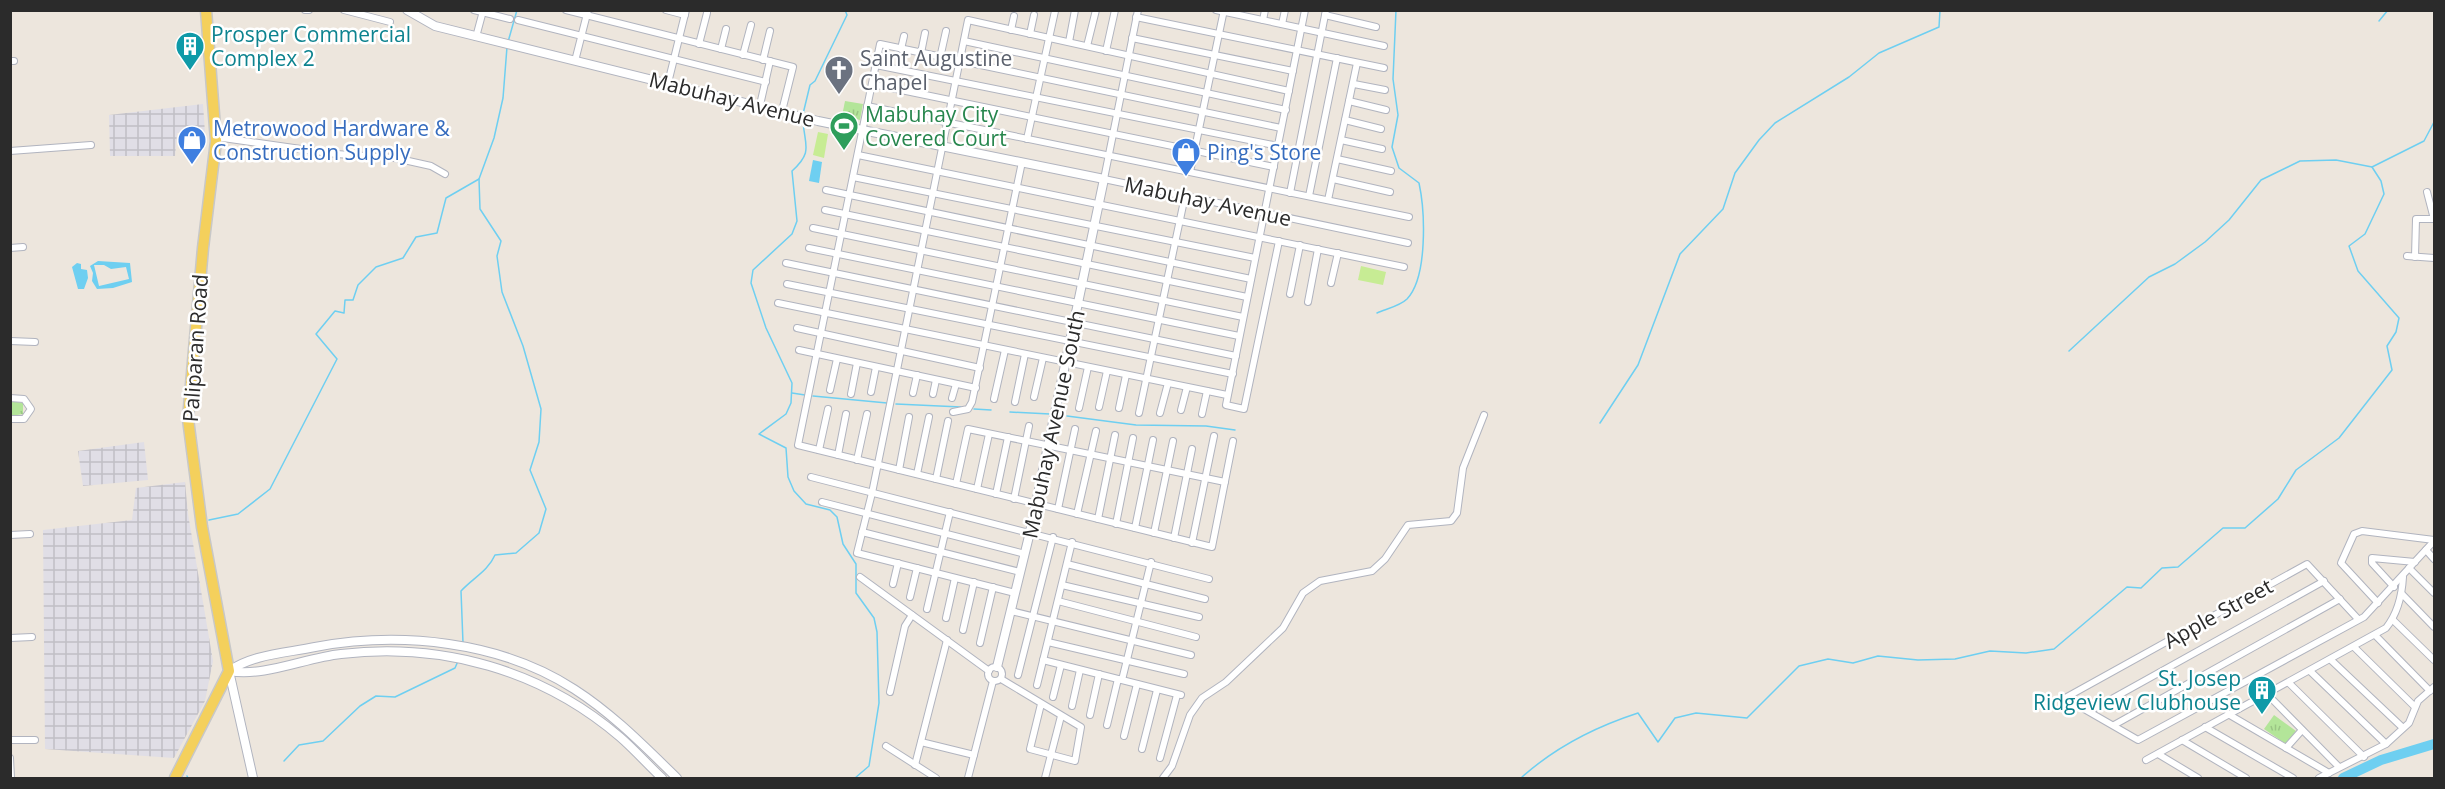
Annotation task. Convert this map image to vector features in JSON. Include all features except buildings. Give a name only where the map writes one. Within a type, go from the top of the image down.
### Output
[{"type":"main road","name":"Paliparan Road","points":[[206,10],[216,137],[193,344],[188,419],[202,527],[229,671]]},
{"type":"main road","points":[[175,778],[229,671]]},
{"type":"street","points":[[344,10],[390,22]]},
{"type":"street","points":[[474,10],[510,19]]},
{"type":"street","points":[[566,10],[587,13],[679,39],[793,67],[782,111]]},
{"type":"street","points":[[666,10],[685,13],[668,83]]},
{"type":"street","points":[[1069,42],[1075,10]]},
{"type":"street","points":[[1088,46],[1095,10]]},
{"type":"street","points":[[1106,51],[1115,10]]},
{"type":"street","points":[[1215,10],[1245,14],[1263,20],[1384,46]]},
{"type":"street","points":[[1263,20],[1265,10]]},
{"type":"street","points":[[1282,24],[1285,10]]},
{"type":"street","points":[[1279,241],[1244,409],[1226,405],[1305,10]]},
{"type":"street","points":[[476,37],[483,11]]},
{"type":"street","points":[[1027,138],[1055,11]]},
{"type":"street","points":[[1190,172],[1224,11]]},
{"type":"street","name":"Mabuhay Avenue","points":[[410,12],[435,26],[476,37],[818,121],[1408,243]]},
{"type":"street","points":[[575,61],[587,13]]},
{"type":"street","points":[[699,44],[707,13]]},
{"type":"street","points":[[1290,192],[1325,13],[1376,27]]},
{"type":"street","points":[[1104,180],[1137,14],[1219,35],[1384,68]]},
{"type":"street","points":[[1030,34],[1034,15]]},
{"type":"street","points":[[1011,30],[1014,16]]},
{"type":"street","points":[[518,20],[766,82]]},
{"type":"street","points":[[1016,593],[857,553],[878,465],[968,20],[1289,91]]},
{"type":"street","points":[[743,55],[751,25]]},
{"type":"street","points":[[721,49],[726,29]]},
{"type":"street","points":[[763,60],[770,31]]},
{"type":"street","points":[[940,58],[946,31]]},
{"type":"street","points":[[921,53],[926,33]]},
{"type":"street","points":[[901,49],[904,36]]},
{"type":"street","points":[[1132,38],[1293,71]]},
{"type":"street","points":[[964,41],[1286,110]]},
{"type":"street","points":[[1233,441],[1212,547],[798,445],[880,44],[1203,114],[1281,128]]},
{"type":"street","points":[[1309,196],[1337,58]]},
{"type":"street","points":[[760,105],[770,62]]},
{"type":"street","points":[[1328,200],[1357,63]]},
{"type":"street","points":[[876,65],[1198,132],[1278,146]]},
{"type":"street","points":[[872,84],[1274,167]]},
{"type":"street","points":[[1354,84],[1385,90]]},
{"type":"street","points":[[1349,101],[1386,110]]},
{"type":"street","points":[[867,106],[1409,217]]},
{"type":"street","points":[[1345,120],[1381,129]]},
{"type":"street","points":[[216,137],[336,154],[395,158],[431,166],[445,174]]},
{"type":"street","points":[[1341,140],[1382,149]]},
{"type":"street","points":[[10,151],[91,145]]},
{"type":"street","points":[[858,155],[1404,267]]},
{"type":"street","points":[[1337,159],[1391,171]]},
{"type":"street","points":[[953,411],[970,406],[976,388],[1023,162]]},
{"type":"street","points":[[853,177],[1255,258]]},
{"type":"street","points":[[1333,179],[1389,192]]},
{"type":"street","name":"Mabuhay Avenue South","points":[[993,669],[1025,554],[1104,180]]},
{"type":"street","points":[[826,190],[1251,279]]},
{"type":"street","points":[[2415,257],[2416,219],[2434,219],[2427,192]]},
{"type":"street","points":[[1139,413],[1153,358],[1155,337],[1185,196]]},
{"type":"street","points":[[825,210],[845,216],[1247,297]]},
{"type":"street","points":[[813,228],[841,236],[1001,266],[1243,317]]},
{"type":"street","points":[[1290,294],[1299,245]]},
{"type":"street","points":[[10,248],[22,247]]},
{"type":"street","points":[[809,248],[1239,336]]},
{"type":"street","points":[[1308,302],[1318,249]]},
{"type":"street","points":[[1331,283],[1338,253]]},
{"type":"street","points":[[2407,256],[2434,258]]},
{"type":"street","points":[[786,263],[1155,337],[1236,356]]},
{"type":"street","points":[[787,284],[1233,374]]},
{"type":"street","points":[[778,303],[1227,395]]},
{"type":"street","points":[[797,328],[980,368]]},
{"type":"street","points":[[10,341],[35,342]]},
{"type":"street","points":[[799,350],[976,388]]},
{"type":"street","points":[[994,399],[1005,350]]},
{"type":"street","points":[[1015,402],[1025,354]]},
{"type":"street","points":[[1034,398],[1044,358]]},
{"type":"street","points":[[831,390],[837,359]]},
{"type":"street","points":[[851,394],[857,363]]},
{"type":"street","points":[[871,392],[876,367]]},
{"type":"street","points":[[1079,408],[1088,367]]},
{"type":"street","points":[[1099,407],[1107,371]]},
{"type":"street","points":[[913,393],[917,375]]},
{"type":"street","points":[[1119,408],[1126,375]]},
{"type":"street","points":[[933,394],[936,380]]},
{"type":"street","points":[[1160,413],[1168,383]]},
{"type":"street","points":[[952,398],[956,384]]},
{"type":"street","points":[[1182,410],[1187,387]]},
{"type":"street","points":[[1202,414],[1207,391]]},
{"type":"street","points":[[10,398],[24,399],[31,409],[27,417],[10,419]]},
{"type":"street","points":[[819,450],[828,409]]},
{"type":"street","points":[[838,455],[846,414]]},
{"type":"street","points":[[857,460],[867,414]]},
{"type":"street","points":[[1163,778],[1172,766],[1190,715],[1202,698],[1226,682],[1283,628],[1303,593],[1310,586],[1320,581],[1372,571],[1385,559],[1408,525],[1442,524],[1451,521],[1457,513],[1463,468],[1484,415]]},
{"type":"street","points":[[899,470],[909,417]]},
{"type":"street","points":[[917,474],[929,417]]},
{"type":"street","points":[[936,479],[948,421]]},
{"type":"street","points":[[1014,498],[1029,426]]},
{"type":"street","points":[[956,484],[968,429],[1225,482]]},
{"type":"street","points":[[1058,509],[1076,429]]},
{"type":"street","points":[[1077,514],[1096,431]]},
{"type":"street","points":[[977,489],[989,434]]},
{"type":"street","points":[[1098,519],[1115,435]]},
{"type":"street","points":[[1192,543],[1214,436]]},
{"type":"street","points":[[996,494],[1008,437]]},
{"type":"street","points":[[1116,524],[1133,438]]},
{"type":"street","points":[[1135,528],[1153,440]]},
{"type":"street","points":[[1154,533],[1173,441]]},
{"type":"street","points":[[1174,538],[1192,449]]},
{"type":"street","points":[[811,477],[1151,562],[1209,579]]},
{"type":"street","points":[[822,502],[1025,554]]},
{"type":"street","points":[[927,609],[950,512]]},
{"type":"street","points":[[2378,603],[2341,563],[2354,534],[2362,531],[2434,540]]},
{"type":"street","points":[[862,532],[1020,572]]},
{"type":"street","points":[[10,535],[30,534]]},
{"type":"street","points":[[1018,675],[1053,537]]},
{"type":"street","points":[[2090,711],[2138,740],[2358,619],[2378,603],[2434,540]]},
{"type":"street","points":[[1036,685],[1072,542]]},
{"type":"street","points":[[2426,550],[2434,559]]},
{"type":"street","points":[[2394,586],[2372,563],[2372,558],[2415,562]]},
{"type":"street","points":[[1107,725],[1127,660],[1151,562]]},
{"type":"street","points":[[893,584],[898,563]]},
{"type":"street","points":[[1067,564],[1205,599]]},
{"type":"street","name":"Apple Street","points":[[2090,711],[2065,698],[2307,564],[2324,581]]},
{"type":"street","points":[[910,597],[917,568]]},
{"type":"street","points":[[2409,568],[2434,593]]},
{"type":"street","points":[[2146,760],[2375,635],[2393,620],[2402,594],[2403,576]]},
{"type":"street","points":[[860,577],[947,640],[993,669],[1002,672],[1001,679]]},
{"type":"street","points":[[946,618],[955,578]]},
{"type":"street","points":[[2090,711],[2324,581],[2358,619]]},
{"type":"street","points":[[963,630],[974,582]]},
{"type":"street","points":[[1062,585],[1200,617]]},
{"type":"street","points":[[980,643],[993,587]]},
{"type":"street","points":[[2402,594],[2434,627]]},
{"type":"street","points":[[2114,725],[2340,599]]},
{"type":"street","points":[[1058,601],[1196,637]]},
{"type":"street","points":[[1011,611],[1191,656]]},
{"type":"street","points":[[890,692],[905,626],[912,615]]},
{"type":"street","points":[[2393,620],[2434,660]]},
{"type":"street","points":[[2319,778],[2338,766],[2364,757],[2385,744],[2412,718],[2415,707],[2432,689],[2375,635]]},
{"type":"street","points":[[10,638],[32,638]]},
{"type":"street","points":[[229,671],[243,661],[336,644],[381,639],[478,650],[515,660],[574,688],[626,729],[677,778]]},
{"type":"street","points":[[915,765],[947,640]]},
{"type":"street","points":[[1048,642],[1184,674]]},
{"type":"street","points":[[336,644],[338,654]]},
{"type":"street","points":[[2354,647],[2415,707]]},
{"type":"street","points":[[229,671],[246,674],[338,654],[384,650],[474,660],[511,671],[567,699],[620,736],[662,778]]},
{"type":"street","points":[[1043,660],[1179,695],[1160,758]]},
{"type":"street","points":[[2331,660],[2403,728]]},
{"type":"street","points":[[1053,697],[1061,664]]},
{"type":"street","points":[[993,669],[989,677],[993,681]]},
{"type":"street","points":[[1072,706],[1080,670]]},
{"type":"street","points":[[229,671],[253,778]]},
{"type":"street","points":[[2310,671],[2385,744]]},
{"type":"street","points":[[1090,715],[1099,674]]},
{"type":"street","points":[[993,681],[1001,679],[1081,727],[1075,762],[1030,749],[1041,704]]},
{"type":"street","points":[[968,778],[993,681]]},
{"type":"street","points":[[2289,683],[2364,757]]},
{"type":"street","points":[[1124,736],[1137,684]]},
{"type":"street","points":[[1142,749],[1157,690]]},
{"type":"street","points":[[2267,694],[2338,766]]},
{"type":"street","points":[[2228,714],[2329,773]]},
{"type":"street","points":[[1045,778],[1061,716]]},
{"type":"street","points":[[2205,727],[2293,778]]},
{"type":"street","points":[[2286,748],[2302,730]]},
{"type":"street","points":[[10,740],[35,740]]},
{"type":"street","points":[[2182,740],[2246,778]]},
{"type":"street","points":[[921,742],[974,755]]},
{"type":"street","points":[[886,746],[936,778]]},
{"type":"street","points":[[2158,754],[2198,778]]},
{"type":"street","points":[[10,758],[11,778]]},
{"type":"shaded area","points":[[203,104],[205,133],[177,133],[175,156],[110,156],[109,115]]},
{"type":"shaded area","points":[[144,442],[148,480],[83,486],[78,451]]},
{"type":"shaded area","points":[[185,482],[188,514],[213,661],[205,701],[174,758],[45,749],[43,530],[132,520],[136,488]]},
{"type":"green space","points":[[845,101],[863,104],[860,120],[842,116]]},
{"type":"green space","points":[[818,132],[828,134],[824,158],[813,155]]},
{"type":"green space","points":[[1361,266],[1386,272],[1383,285],[1358,280]]},
{"type":"green space","points":[[11,401],[23,403],[23,414],[11,416]]},
{"type":"green space","points":[[2274,715],[2296,731],[2286,744],[2264,729]]},
{"type":"water","points":[[813,160],[822,162],[819,183],[809,181]]},
{"type":"water","points":[[98,261],[130,263],[132,282],[113,288],[97,289],[92,281],[93,273],[90,266]],"holes":[[[94,265],[104,265],[111,269],[126,267],[129,279],[99,286]]]},
{"type":"water","points":[[77,263],[81,264],[81,269],[87,270],[88,278],[84,289],[78,289],[72,267]]},
{"type":"waterway","points":[[508,42],[517,10]]},
{"type":"waterway","points":[[803,114],[810,85],[815,81],[847,15],[845,10]]},
{"type":"waterway","points":[[1377,313],[1407,299],[1414,289],[1422,260],[1423,210],[1419,183],[1399,168],[1392,147],[1398,115],[1393,79],[1396,10]]},
{"type":"waterway","points":[[1600,423],[1638,365],[1680,254],[1723,209],[1735,173],[1759,140],[1775,123],[1849,77],[1879,53],[1939,27],[1940,10]]},
{"type":"waterway","points":[[2379,21],[2388,10]]},
{"type":"waterway","points":[[463,643],[461,591],[484,570],[495,555],[516,553],[539,533],[546,509],[530,470],[539,442],[541,409],[523,346],[502,292],[497,256],[501,241],[480,209],[479,179],[494,138],[503,98],[507,47]]},
{"type":"waterway","points":[[803,122],[805,153],[803,159],[792,171],[797,221],[792,234],[753,270],[751,283],[766,328],[792,383],[791,403],[786,414],[759,434],[786,448],[788,477],[794,491],[806,504],[830,510],[837,517],[843,544],[856,564],[856,593],[874,618],[877,632],[879,703],[869,766],[855,778]]},
{"type":"waterway","points":[[2069,351],[2149,277],[2175,264],[2205,242],[2229,220],[2261,180],[2300,161],[2336,160],[2372,167],[2424,141],[2434,122]]},
{"type":"waterway","points":[[1521,778],[1561,748],[1606,725],[1638,713],[1658,742],[1675,718],[1696,713],[1747,718],[1799,666],[1828,659],[1853,663],[1878,656],[1918,660],[1955,659],[1990,651],[2026,653],[2054,649],[2127,587],[2141,588],[2162,568],[2178,567],[2223,528],[2245,528],[2278,499],[2296,470],[2339,438],[2392,370],[2387,346],[2396,332],[2399,318],[2358,271],[2349,246],[2365,234],[2384,194],[2381,181],[2372,167]]},
{"type":"waterway","points":[[209,520],[238,514],[270,489],[337,359],[316,334],[335,311],[344,313],[345,300],[353,300],[358,285],[376,267],[403,258],[416,237],[437,233],[446,198],[479,179]]},
{"type":"waterway","points":[[792,393],[805,395]]},
{"type":"waterway","points":[[813,396],[887,403]]},
{"type":"waterway","points":[[896,404],[961,407]]},
{"type":"waterway","points":[[974,409],[991,410]]},
{"type":"waterway","points":[[1010,412],[1050,414]]},
{"type":"waterway","points":[[1067,416],[1136,425],[1206,426],[1235,430]]},
{"type":"waterway","points":[[284,761],[299,745],[323,741],[360,706],[376,696],[395,697],[455,668],[458,661]]},
{"type":"waterway","points":[[2343,778],[2381,760],[2434,744]]},
{"type":"place","name":"Prosper Commercial Complex 2","points":[[190,72]]},
{"type":"place","name":"Saint Augustine Chapel","points":[[839,96]]},
{"type":"place","name":"Mabuhay City Covered Court","points":[[844,152]]},
{"type":"place","name":"Metrowood Hardware & Construction Supply","points":[[192,166]]},
{"type":"place","name":"Ping's Store","points":[[1186,178]]},
{"type":"place","name":"St. Josep Ridgeview Clubhouse","points":[[2262,716]]}]
